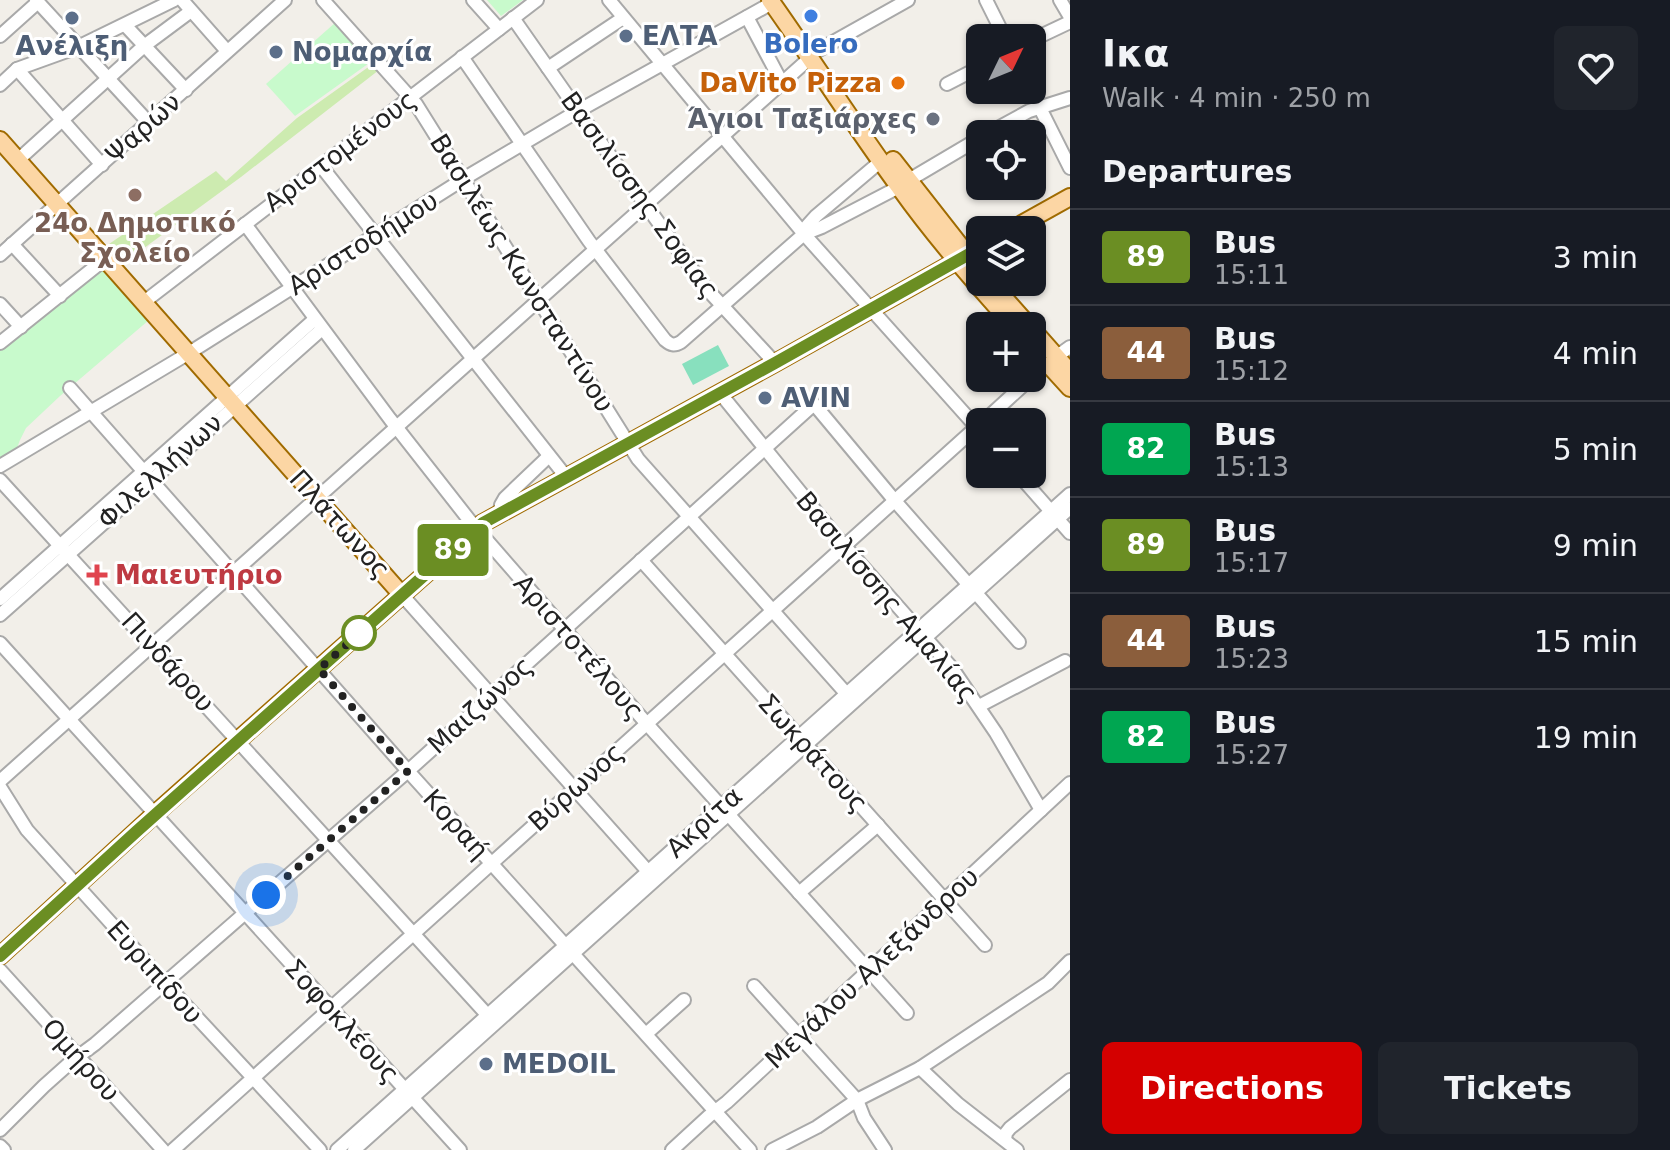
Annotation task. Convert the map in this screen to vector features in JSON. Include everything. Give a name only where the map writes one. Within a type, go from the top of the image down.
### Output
[{"type":"main road","points":[[775,1],[883,146],[904,184]]},
{"type":"main road","points":[[815,54],[881,161],[966,254]]},
{"type":"main road","name":"Πλάτωνος","points":[[0,140],[402,595]]},
{"type":"main road","points":[[1036,216],[1070,197]]},
{"type":"main road","points":[[0,956],[476,529],[966,256]]},
{"type":"main road","points":[[1002,296],[1016,312]]},
{"type":"main road","points":[[1058,356],[1070,372]]},
{"type":"main road","points":[[1058,356],[1070,388]]},
{"type":"street","points":[[0,85],[17,69],[78,47],[174,0]]},
{"type":"street","points":[[182,0],[227,51]]},
{"type":"street","name":"Ψαρών","points":[[0,255],[285,0]]},
{"type":"street","name":"Βασιλέως Κωνσταντίνου","points":[[323,0],[411,97],[640,462],[850,698]]},
{"type":"street","points":[[473,0],[499,29]]},
{"type":"street","name":"Αριστομένους","points":[[144,302],[537,0]]},
{"type":"street","points":[[609,0],[804,234],[966,411]]},
{"type":"street","points":[[0,783],[151,644],[815,54],[908,0]]},
{"type":"street","points":[[986,0],[998,24]]},
{"type":"street","points":[[1046,33],[1070,20],[1060,0]]},
{"type":"street","points":[[0,36],[37,1],[149,123]]},
{"type":"street","name":"Αριστοδήμου","points":[[0,466],[189,353],[464,179],[775,1]]},
{"type":"street","points":[[18,160],[144,46],[191,11]]},
{"type":"street","points":[[747,17],[782,83]]},
{"type":"street","name":"Βασιλίσσης Σοφίας","points":[[513,18],[722,307],[775,363]]},
{"type":"street","points":[[548,68],[623,18]]},
{"type":"street","points":[[125,25],[186,90]]},
{"type":"street","points":[[462,57],[595,249],[671,345],[681,342],[804,234],[904,184],[966,146]]},
{"type":"street","points":[[17,69],[102,165]]},
{"type":"street","points":[[947,84],[966,74]]},
{"type":"street","points":[[1014,120],[1039,107],[1070,98]]},
{"type":"street","points":[[1038,104],[1070,168]]},
{"type":"street","points":[[804,234],[816,216],[881,161]]},
{"type":"street","points":[[321,166],[567,478]]},
{"type":"street","name":"Αριστοτέλους","points":[[245,224],[476,529],[907,1013]]},
{"type":"street","points":[[12,244],[60,296]]},
{"type":"street","points":[[0,343],[105,259]]},
{"type":"street","points":[[0,304],[21,327]]},
{"type":"street","name":"Φιλελλήνων","points":[[0,615],[64,550],[318,324]]},
{"type":"street","name":"Κοραή","points":[[70,388],[408,771],[750,1150]]},
{"type":"street","name":"Βύρωνος","points":[[1000,408],[1017,392]]},
{"type":"street","name":"Βασιλίσσης Αμαλίας","points":[[720,393],[845,546],[961,679],[1041,810]]},
{"type":"street","name":"Μαιζώνος","points":[[0,1130],[78,1056],[408,771],[814,404],[895,501]]},
{"type":"street","name":"Βύρωνος","points":[[173,1150],[966,438]]},
{"type":"street","points":[[500,513],[501,505],[510,492],[549,456]]},
{"type":"street","name":"Πινδάρου","points":[[0,480],[492,1019]]},
{"type":"street","points":[[1030,488],[1070,533]]},
{"type":"street","name":"Ακρίτα","points":[[337,1150],[408,1094],[725,811],[1054,515],[1070,494]]},
{"type":"street","points":[[895,501],[1019,642]]},
{"type":"street","name":"Ακρίτα","points":[[1054,515],[1070,508]]},
{"type":"street","name":"Φιλελλήνων","points":[[0,599],[64,550]]},
{"type":"street","name":"Σωκράτους","points":[[641,560],[985,945]]},
{"type":"street","name":"Πλάτωνος","points":[[402,595],[652,876]]},
{"type":"street","name":"Σοφοκλέους","points":[[0,643],[460,1150]]},
{"type":"street","points":[[979,706],[1065,661]]},
{"type":"street","name":"Ευριπίδου","points":[[0,783],[27,830],[320,1150]]},
{"type":"street","name":"Μεγάλου Αλεξάνδρου","points":[[672,1150],[1070,783]]},
{"type":"street","points":[[799,893],[878,825]]},
{"type":"street","points":[[772,1150],[817,1127],[857,1100],[920,1068],[1048,983],[1070,961]]},
{"type":"street","name":"Ομήρου","points":[[0,970],[163,1150]]},
{"type":"street","points":[[754,986],[857,1100],[864,1118],[885,1150]]},
{"type":"street","points":[[646,1034],[684,1000]]},
{"type":"street","points":[[920,1068],[984,1126],[1017,1150]]},
{"type":"street","points":[[1005,1139],[1010,1128],[1070,1080]]},
{"type":"street","name":"Ακρίτα","points":[[354,1150],[408,1094]]},
{"type":"green space","points":[[487,0],[523,0],[501,16]]},
{"type":"green space","points":[[336,22],[372,61],[295,116],[266,84]]},
{"type":"green space","points":[[374,63],[379,70],[125,262],[109,244],[216,171],[226,181],[297,118]]},
{"type":"green space","points":[[104,269],[149,320],[26,428],[14,456],[0,464],[0,350]]},
{"type":"green space","points":[[718,345],[729,366],[693,385],[682,364]]},
{"type":"bus line","name":"89","points":[[0,956],[483,523],[966,256]]},
{"type":"place","name":"Bolero","points":[[811,16]]},
{"type":"place","name":"Ανέλιξη","points":[[72,18]]},
{"type":"place","name":"ΕΛΤΑ","points":[[626,36]]},
{"type":"place","name":"Νομαρχία","points":[[276,52]]},
{"type":"place","name":"DaVito Pizza","points":[[898,83]]},
{"type":"place","name":"Άγιοι Ταξιάρχες","points":[[933,119]]},
{"type":"place","name":"24ο Δημοτικό Σχολείο","points":[[135,195]]},
{"type":"place","name":"AVIN","points":[[765,398]]},
{"type":"place","name":"Μαιευτήριο","points":[[97,575]]},
{"type":"place","name":"MEDOIL","points":[[486,1064]]},
{"type":"route","points":[[266,895],[408,771],[319,669],[359,633]]}]
